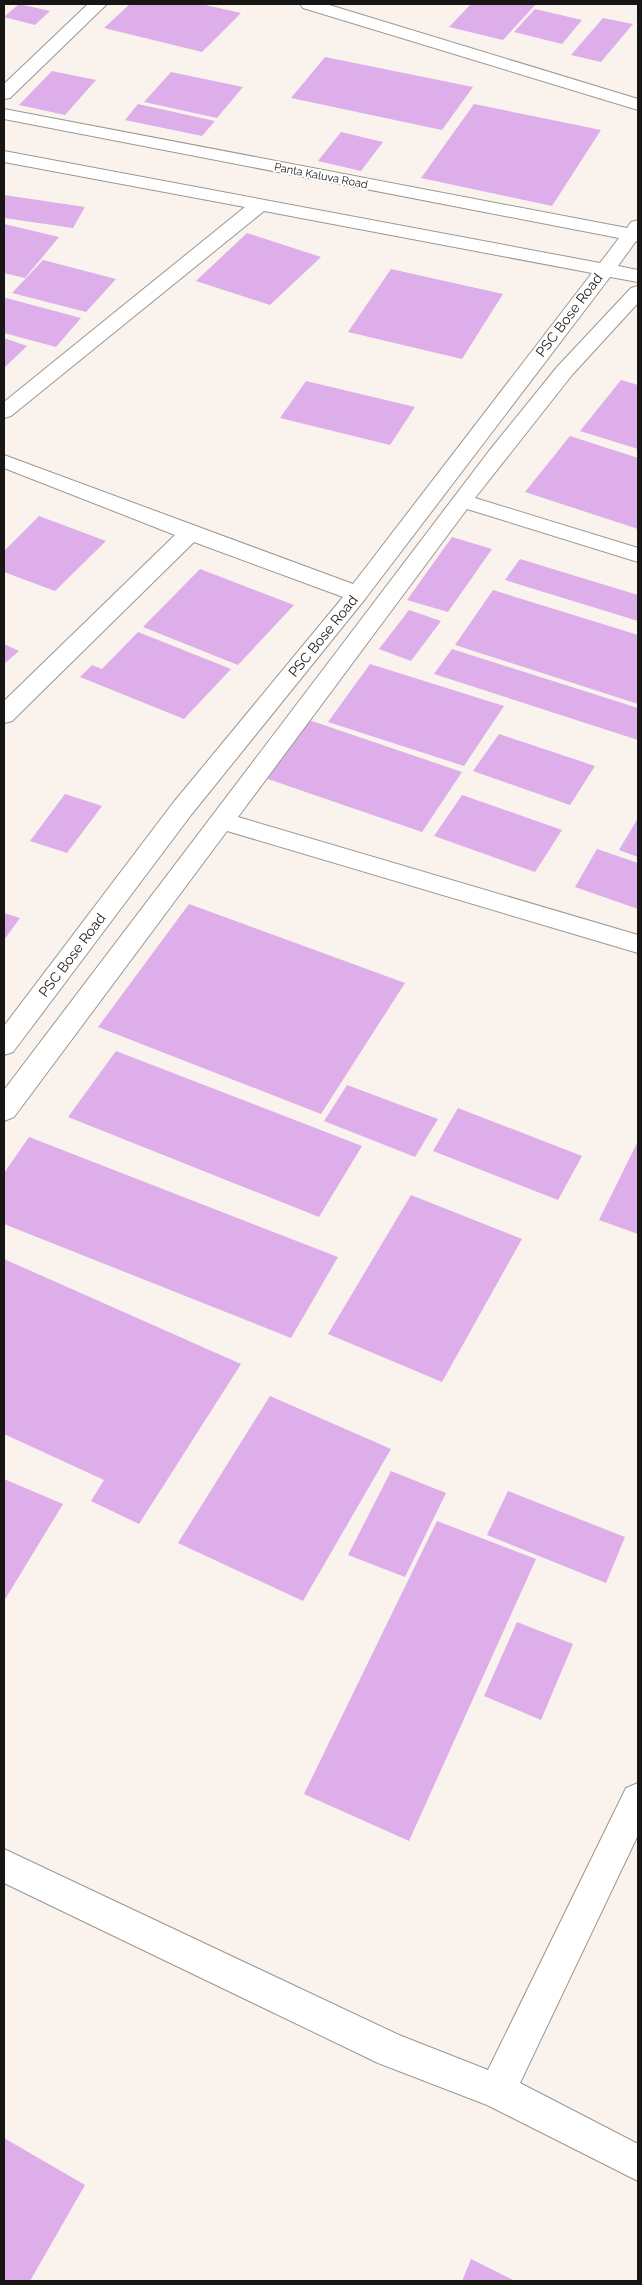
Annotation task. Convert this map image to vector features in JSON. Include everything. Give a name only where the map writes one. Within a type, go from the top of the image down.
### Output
[{"type":"street","points":[[4,94],[98,4]]},
{"type":"street","points":[[309,4],[638,105]]},
{"type":"street","points":[[364,4],[430,24]]},
{"type":"street","name":"Panta Kaluva Road","points":[[4,114],[293,171],[636,232]]},
{"type":"street","points":[[4,156],[604,268],[638,276]]},
{"type":"street","points":[[4,412],[261,204]]},
{"type":"street","name":"PSC Bose Road","points":[[4,1045],[182,809],[357,594],[448,478],[604,268],[636,232]]},
{"type":"street","name":"PSC Bose Road","points":[[4,1110],[463,501],[541,401],[616,314],[638,292]]},
{"type":"street","points":[[4,461],[190,533],[357,594]]},
{"type":"street","points":[[463,501],[638,555]]},
{"type":"street","points":[[4,715],[190,533]]},
{"type":"street","points":[[222,821],[638,944]]},
{"type":"street","points":[[498,2091],[638,1799]]},
{"type":"street","points":[[4,1866],[392,2050],[498,2091],[638,2163]]},
{"type":"building","points":[[19,4],[50,11],[35,25],[4,17]]},
{"type":"building","points":[[130,4],[201,4],[241,13],[202,52],[104,28]]},
{"type":"building","points":[[471,4],[536,4],[503,40],[449,27]]},
{"type":"building","points":[[535,9],[582,20],[562,44],[514,32]]},
{"type":"building","points":[[603,18],[633,24],[601,62],[571,55]]},
{"type":"building","points":[[325,57],[473,87],[442,130],[291,98]]},
{"type":"building","points":[[52,71],[96,80],[65,115],[19,105]]},
{"type":"building","points":[[171,72],[243,87],[217,118],[144,102]]},
{"type":"building","points":[[138,104],[215,121],[202,136],[125,120]]},
{"type":"building","points":[[474,104],[601,130],[552,206],[421,178]]},
{"type":"building","points":[[341,132],[383,142],[361,171],[318,161]]},
{"type":"building","points":[[4,195],[85,207],[73,228],[4,218]]},
{"type":"building","points":[[4,224],[59,237],[25,278],[4,273]]},
{"type":"building","points":[[247,233],[321,257],[270,305],[196,281]]},
{"type":"building","points":[[43,260],[116,279],[86,312],[12,293]]},
{"type":"building","points":[[391,269],[503,294],[462,359],[348,332]]},
{"type":"building","points":[[6,298],[81,318],[56,347],[4,333],[4,300]]},
{"type":"building","points":[[4,338],[27,346],[4,368]]},
{"type":"building","points":[[621,380],[638,385],[638,449],[580,431]]},
{"type":"building","points":[[306,381],[415,407],[390,445],[280,418]]},
{"type":"building","points":[[570,436],[638,458],[638,529],[525,492]]},
{"type":"building","points":[[39,516],[106,541],[55,591],[4,572],[4,551]]},
{"type":"building","points":[[452,537],[492,549],[448,612],[407,600]]},
{"type":"building","points":[[520,559],[638,595],[638,621],[505,580]]},
{"type":"building","points":[[200,569],[294,605],[238,665],[143,627]]},
{"type":"building","points":[[493,590],[638,635],[638,704],[455,645]]},
{"type":"building","points":[[409,610],[441,621],[411,661],[379,649]]},
{"type":"building","points":[[138,632],[231,669],[184,719],[80,677],[92,665],[102,669]]},
{"type":"building","points":[[4,644],[19,651],[4,664]]},
{"type":"building","points":[[452,649],[638,708],[638,740],[434,674]]},
{"type":"building","points":[[370,664],[504,706],[464,766],[328,722]]},
{"type":"building","points":[[306,719],[462,772],[422,832],[262,777]]},
{"type":"building","points":[[499,734],[595,766],[570,805],[473,771]]},
{"type":"building","points":[[65,794],[102,806],[67,853],[30,841]]},
{"type":"building","points":[[462,795],[562,830],[535,872],[434,836]]},
{"type":"building","points":[[638,818],[638,857],[619,850]]},
{"type":"building","points":[[597,849],[638,863],[638,909],[575,887]]},
{"type":"building","points":[[189,904],[405,983],[321,1114],[98,1027]]},
{"type":"building","points":[[4,913],[20,918],[4,940]]},
{"type":"building","points":[[116,1051],[362,1146],[319,1217],[68,1117]]},
{"type":"building","points":[[347,1085],[438,1119],[415,1157],[324,1121]]},
{"type":"building","points":[[458,1108],[582,1156],[558,1200],[433,1151]]},
{"type":"building","points":[[29,1137],[338,1257],[291,1338],[4,1224],[4,1173]]},
{"type":"building","points":[[638,1141],[638,1234],[599,1220]]},
{"type":"building","points":[[411,1195],[522,1239],[442,1382],[328,1334]]},
{"type":"building","points":[[4,1259],[241,1364],[139,1524],[91,1501],[104,1480],[4,1434]]},
{"type":"building","points":[[270,1396],[391,1449],[303,1601],[178,1543]]},
{"type":"building","points":[[391,1471],[446,1493],[405,1577],[348,1555]]},
{"type":"building","points":[[4,1479],[63,1504],[4,1601]]},
{"type":"building","points":[[508,1491],[625,1537],[606,1583],[487,1535]]},
{"type":"building","points":[[437,1521],[536,1559],[409,1841],[304,1794]]},
{"type":"building","points":[[517,1622],[573,1644],[541,1720],[484,1696]]},
{"type":"building","points":[[4,2138],[85,2185],[30,2281],[4,2281]]},
{"type":"building","points":[[471,2259],[515,2281],[462,2281]]}]
